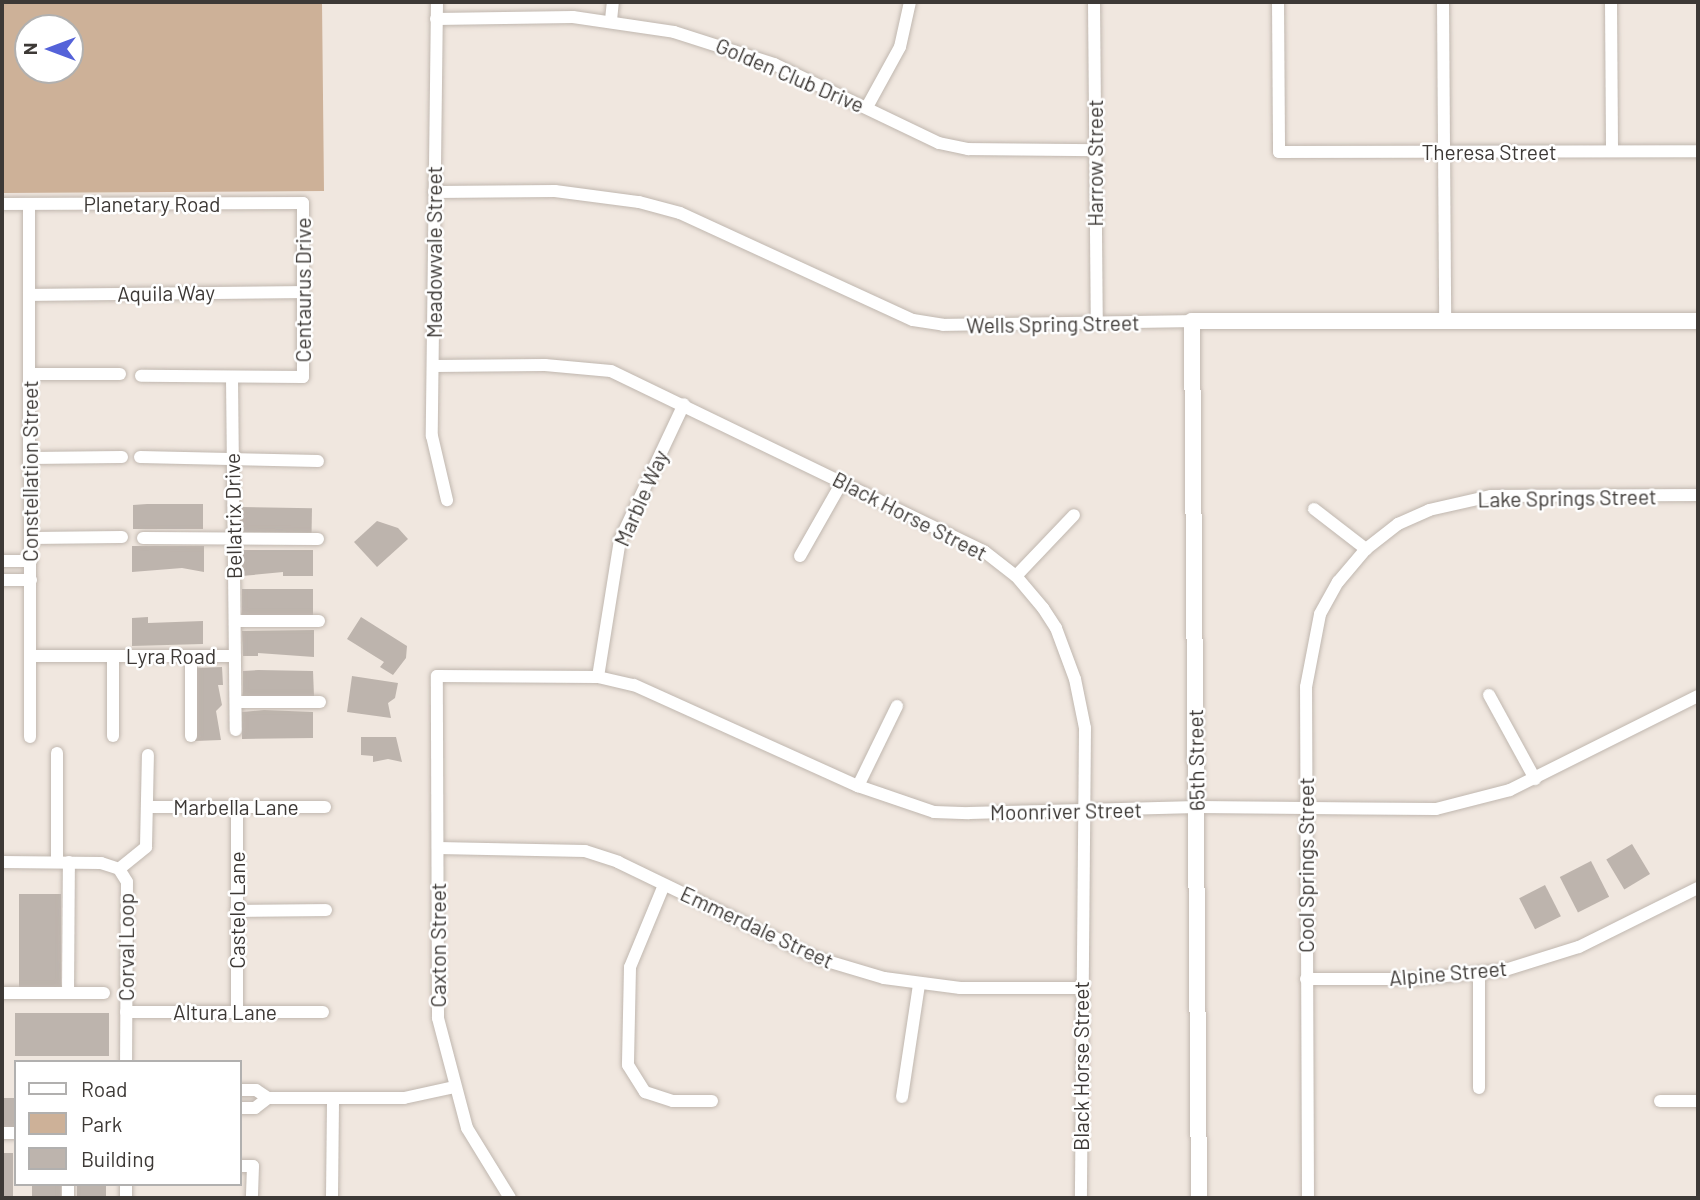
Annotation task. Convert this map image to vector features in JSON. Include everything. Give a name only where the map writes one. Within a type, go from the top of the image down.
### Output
[{"type":"street","name":"Meadowvale Street","points":[[436,2],[432,436],[447,500]]},
{"type":"street","points":[[611,20],[613,2]]},
{"type":"street","points":[[867,107],[900,47],[910,2]]},
{"type":"street","name":"Harrow Street","points":[[1094,2],[1097,324]]},
{"type":"street","name":"Theresa Street","points":[[1278,2],[1279,152],[1698,151]]},
{"type":"street","points":[[1443,2],[1445,321]]},
{"type":"street","points":[[1611,2],[1612,151]]},
{"type":"street","name":"Golden Club Drive","points":[[436,19],[611,20],[729,47],[867,107],[939,143],[968,149],[1095,150]]},
{"type":"street","name":"Wells Spring Street","points":[[434,192],[555,191],[639,202],[680,214],[913,320],[943,325],[1192,321],[1698,321]]},
{"type":"street","name":"Planetary Road","points":[[2,204],[303,204]]},
{"type":"street","name":"Constellation Street","points":[[29,204],[33,656],[30,737]]},
{"type":"street","name":"Centaurus Drive","points":[[232,377],[303,377],[303,204]]},
{"type":"street","name":"Aquila Way","points":[[29,295],[302,292]]},
{"type":"street","name":"65th Street","points":[[1192,321],[1199,1198]]},
{"type":"street","name":"Black Horse Street","points":[[434,366],[545,365],[611,371],[985,552],[1016,576],[1056,628],[1075,679],[1084,728],[1081,1198]]},
{"type":"street","points":[[30,374],[120,374]]},
{"type":"street","points":[[141,376],[232,377]]},
{"type":"street","name":"Bellatrix Drive","points":[[232,377],[235,656]]},
{"type":"street","name":"Marble Way","points":[[598,677],[620,540],[684,404]]},
{"type":"street","points":[[30,458],[122,457]]},
{"type":"street","points":[[139,457],[318,461]]},
{"type":"street","points":[[800,556],[842,482]]},
{"type":"street","name":"Lake Springs Street","points":[[1366,549],[1398,524],[1463,500],[1491,496],[1698,495]]},
{"type":"street","points":[[1314,509],[1366,549]]},
{"type":"street","points":[[1016,576],[1074,516]]},
{"type":"street","points":[[31,538],[122,537]]},
{"type":"street","points":[[143,538],[317,539]]},
{"type":"street","name":"Cool Springs Street","points":[[1308,1198],[1306,807],[1310,646],[1320,614],[1338,582],[1366,549]]},
{"type":"street","points":[[2,561],[31,561]]},
{"type":"street","points":[[2,580],[31,580]]},
{"type":"street","points":[[235,621],[319,621]]},
{"type":"street","name":"Lyra Road","points":[[33,656],[235,656],[236,730]]},
{"type":"street","points":[[113,656],[113,736]]},
{"type":"street","points":[[191,656],[191,736]]},
{"type":"street","name":"Moonriver Street","points":[[437,676],[598,677],[679,702],[858,786],[934,812],[1084,812],[1197,807],[1436,809],[1472,802],[1535,779],[1698,696]]},
{"type":"street","name":"Caxton Street","points":[[437,676],[436,986],[454,1087],[467,1128],[510,1198]]},
{"type":"street","points":[[1489,695],[1535,779]]},
{"type":"street","points":[[236,702],[320,702]]},
{"type":"street","points":[[858,786],[897,706]]},
{"type":"street","points":[[57,753],[68,993]]},
{"type":"street","points":[[119,869],[146,847],[148,755]]},
{"type":"street","name":"Marbella Lane","points":[[147,807],[325,807]]},
{"type":"street","name":"Castelo Lane","points":[[237,807],[237,1012]]},
{"type":"street","name":"Emmerdale Street","points":[[438,848],[585,851],[664,885],[817,958],[919,985],[1082,988]]},
{"type":"street","name":"Corval Loop","points":[[2,862],[101,863],[119,869],[127,882],[125,1060]]},
{"type":"street","points":[[664,885],[630,967],[628,1065],[645,1092],[673,1101],[712,1101]]},
{"type":"street","name":"Alpine Street","points":[[1306,979],[1479,973],[1579,947],[1698,888]]},
{"type":"street","points":[[236,911],[326,910]]},
{"type":"street","points":[[1479,973],[1479,1088]]},
{"type":"street","points":[[902,1097],[919,985]]},
{"type":"street","points":[[2,993],[104,993]]},
{"type":"street","name":"Altura Lane","points":[[126,1012],[323,1012]]},
{"type":"street","points":[[242,1090],[256,1090],[268,1098],[404,1098],[454,1087]]},
{"type":"street","points":[[242,1108],[256,1108],[268,1098]]},
{"type":"street","points":[[332,1198],[333,1098]]},
{"type":"street","points":[[1660,1101],[1698,1101]]},
{"type":"street","points":[[246,1166],[253,1198]]},
{"type":"green space","points":[[2,2],[322,2],[324,191],[2,193]]},
{"type":"building","points":[[203,504],[203,529],[133,529],[133,505]]},
{"type":"building","points":[[240,507],[312,508],[312,536],[240,535]]},
{"type":"building","points":[[377,521],[398,528],[408,539],[377,567],[354,542]]},
{"type":"building","points":[[132,546],[204,546],[204,572],[182,568],[132,572]]},
{"type":"building","points":[[242,550],[313,550],[313,576],[283,576],[283,572],[242,576]]},
{"type":"building","points":[[242,589],[313,589],[313,615],[242,615]]},
{"type":"building","points":[[148,617],[148,623],[203,621],[203,644],[132,646],[132,618]]},
{"type":"building","points":[[361,617],[407,646],[406,658],[393,675],[380,667],[384,662],[347,639]]},
{"type":"building","points":[[314,630],[314,657],[258,653],[258,656],[243,656],[242,631]]},
{"type":"building","points":[[222,667],[223,685],[218,685],[222,705],[216,711],[221,740],[195,741],[194,668]]},
{"type":"building","points":[[243,671],[313,671],[314,696],[243,696]]},
{"type":"building","points":[[352,676],[398,683],[395,698],[388,703],[391,718],[347,712]]},
{"type":"building","points":[[242,712],[313,712],[313,738],[242,739]]},
{"type":"building","points":[[361,737],[396,737],[402,762],[388,759],[373,762],[373,756],[361,755]]},
{"type":"building","points":[[1632,844],[1650,874],[1624,889],[1606,859]]},
{"type":"building","points":[[1591,861],[1609,897],[1578,913],[1560,877]]},
{"type":"building","points":[[1545,885],[1561,916],[1535,929],[1519,898]]},
{"type":"building","points":[[19,894],[61,894],[61,988],[19,988]]},
{"type":"building","points":[[15,1013],[109,1013],[109,1056],[15,1056]]},
{"type":"building","points":[[2,1098],[14,1098],[14,1128],[2,1128]]},
{"type":"building","points":[[2,1153],[13,1153],[13,1198],[2,1198]]},
{"type":"building","points":[[32,1186],[61,1186],[61,1198],[32,1198]]},
{"type":"building","points":[[77,1186],[106,1186],[106,1198],[77,1198]]}]
